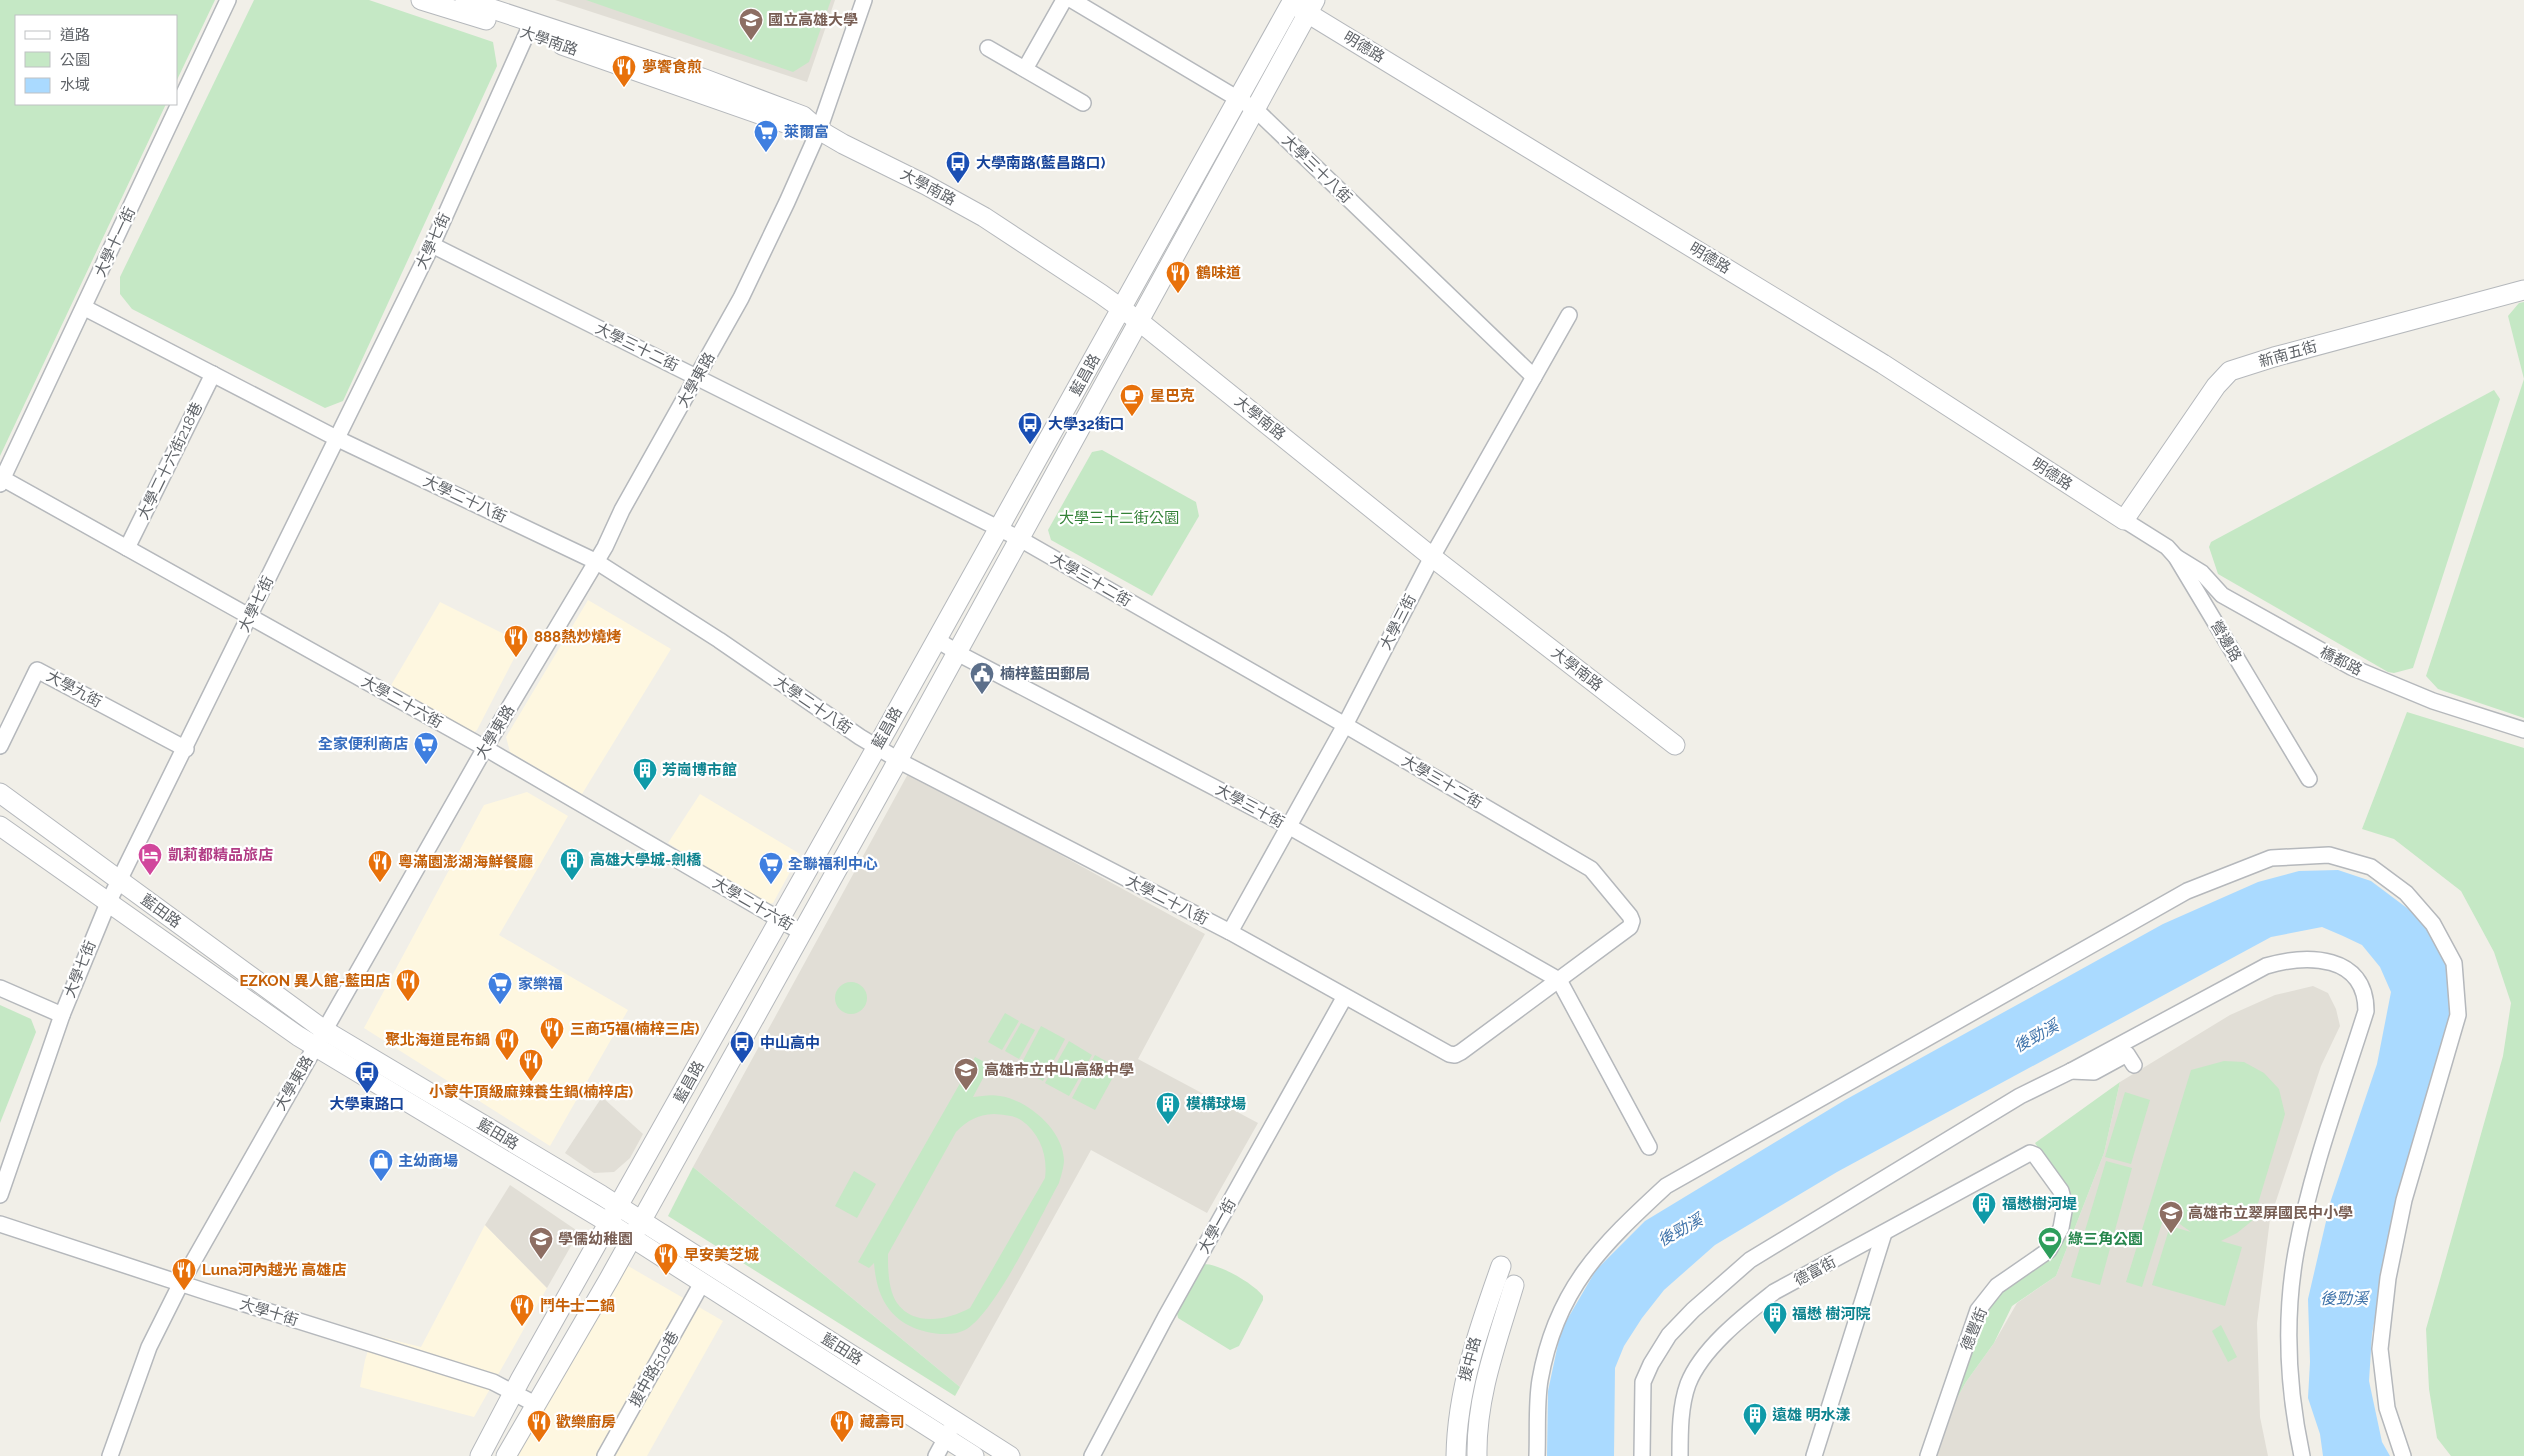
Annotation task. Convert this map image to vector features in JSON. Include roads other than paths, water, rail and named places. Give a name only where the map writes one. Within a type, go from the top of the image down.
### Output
[{"type":"street","name":"大學十一街","points":[[1,480],[85,308],[228,0]]},
{"type":"street","name":"大學南路","points":[[421,0],[529,28],[720,84],[803,116],[819,130],[984,217],[1140,322],[1432,557],[1675,745]]},
{"type":"street","name":"大學南路","points":[[465,0],[529,28]]},
{"type":"street","name":"大學東路","points":[[110,1456],[150,1347],[181,1283],[485,748],[597,562],[622,510],[741,298],[819,130],[864,0]]},
{"type":"street","points":[[1025,70],[1064,0]]},
{"type":"street","name":"大學三十八街","points":[[1072,0],[1238,98],[1255,110],[1534,377]]},
{"type":"street","name":"藍昌路","points":[[480,1456],[514,1392],[937,640],[1292,2]]},
{"type":"street","name":"明德路","points":[[1292,2],[1312,6],[1883,364],[2124,520]]},
{"type":"street","name":"藍昌路","points":[[506,1456],[632,1237],[898,760],[1312,6]]},
{"type":"street","name":"大學七街","points":[[0,1195],[62,1015],[108,903],[186,749],[432,245],[529,28]]},
{"type":"street","points":[[988,48],[1083,103]]},
{"type":"street","name":"大學三十二街","points":[[432,245],[1020,539],[1345,725],[1591,869],[1632,921],[1630,927],[1559,980]]},
{"type":"street","name":"新南五街","points":[[2124,520],[2216,386],[2230,371],[2524,290]]},
{"type":"street","name":"大學二十八街","points":[[85,308],[338,439],[597,562],[719,640],[898,760],[1230,932],[1344,998],[1449,1054],[1455,1055],[1559,980]]},
{"type":"street","name":"大學三街","points":[[1230,932],[1345,725],[1432,557],[1569,315]]},
{"type":"street","name":"大學二十六街218巷","points":[[127,548],[213,374]]},
{"type":"street","name":"大學二十六街","points":[[1,480],[127,548],[485,748],[801,932]]},
{"type":"street","name":"營邊路","points":[[2124,520],[2167,547],[2176,558],[2309,780]]},
{"type":"street","name":"橋都路","points":[[2176,558],[2202,573],[2222,595],[2351,667],[2433,701],[2524,730]]},
{"type":"street","name":"大學三十街","points":[[937,640],[1290,826],[1559,980]]},
{"type":"street","name":"大學九街","points":[[0,746],[37,670],[186,749]]},
{"type":"street","name":"藍田路","points":[[0,793],[324,1030],[614,1215],[632,1237],[702,1283],[974,1456]]},
{"type":"street","name":"藍田路","points":[[0,826],[315,1046],[614,1215],[641,1221],[1010,1456]]},
{"type":"street","points":[[1537,1456],[1540,1381],[1554,1324],[1585,1269],[1620,1229],[1666,1186],[2187,891],[2271,858],[2330,855],[2371,867],[2406,893],[2433,924],[2454,963],[2458,1015],[2404,1200],[2388,1278],[2380,1350],[2387,1408],[2403,1456]]},
{"type":"street","points":[[1642,1456],[1644,1382],[1651,1364],[1669,1336],[1693,1310],[1750,1260],[2020,1096],[2071,1071],[2266,966],[2282,962],[2322,960],[2340,965],[2358,981],[2366,1000],[2366,1011],[2320,1159],[2296,1251],[2292,1281],[2290,1368],[2295,1417],[2302,1456]]},
{"type":"street","points":[[1559,980],[1649,1147]]},
{"type":"street","points":[[0,988],[62,1015]]},
{"type":"street","name":"大學一街","points":[[1092,1456],[1165,1318],[1344,998]]},
{"type":"street","points":[[2071,1071],[2094,1072],[2127,1054],[2134,1065]]},
{"type":"street","name":"德富街","points":[[1680,1456],[1682,1417],[1688,1384],[1702,1360],[1737,1322],[1774,1292],[2030,1153]]},
{"type":"street","name":"德豐街","points":[[1928,1456],[1978,1310],[1996,1286],[2049,1250],[2061,1228],[2064,1206],[2061,1192],[2035,1155],[2030,1153]]},
{"type":"street","name":"大學十街","points":[[0,1224],[494,1382],[535,1404]]},
{"type":"street","points":[[1814,1456],[1884,1233]]},
{"type":"street","name":"援中路","points":[[1456,1456],[1457,1424],[1462,1388],[1478,1331],[1500,1266]]},
{"type":"street","name":"援中路510巷","points":[[605,1456],[702,1283]]},
{"type":"street","name":"援中路","points":[[1476,1456],[1476,1426],[1480,1398],[1514,1285]]},
{"type":"street","points":[[936,1456],[955,1421]]},
{"type":"water","name":"後勁溪","points":[[2338,870],[2371,881],[2423,920],[2451,971],[2452,1022],[2392,1228],[2372,1334],[2369,1381],[2382,1442],[2390,1456],[2323,1456],[2320,1434],[2308,1398],[2310,1362],[2308,1299],[2331,1200],[2377,1064],[2391,992],[2380,967],[2362,945],[2322,927],[2271,937],[1837,1172],[1715,1245],[1664,1290],[1642,1318],[1624,1346],[1615,1368],[1614,1456],[1547,1456],[1548,1391],[1561,1330],[1596,1270],[1645,1221],[1845,1100],[2163,924],[2258,882],[2299,871]]},
{"type":"place","name":"國立高雄大學","points":[[751,41]]},
{"type":"place","name":"夢饗食煎","points":[[624,88]]},
{"type":"place","name":"萊爾富","points":[[766,153]]},
{"type":"place","name":"大學南路(藍昌路口)","points":[[958,184]]},
{"type":"place","name":"鶴味道","points":[[1178,294]]},
{"type":"place","name":"星巴克","points":[[1132,417]]},
{"type":"place","name":"大學32街口","points":[[1030,445]]},
{"type":"place","name":"888熱炒燒烤","points":[[516,658]]},
{"type":"place","name":"楠梓藍田郵局","points":[[982,695]]},
{"type":"place","name":"全家便利商店","points":[[426,765]]},
{"type":"place","name":"芳崗博市館","points":[[645,791]]},
{"type":"place","name":"凱莉都精品旅店","points":[[150,876]]},
{"type":"place","name":"高雄大學城-劍橋","points":[[572,881]]},
{"type":"place","name":"粵滿園澎湖海鮮餐廳","points":[[380,883]]},
{"type":"place","name":"全聯福利中心","points":[[771,885]]},
{"type":"place","name":"EZKON 異人館-藍田店","points":[[408,1002]]},
{"type":"place","name":"家樂福","points":[[500,1005]]},
{"type":"place","name":"三商巧福(楠梓三店)","points":[[552,1050]]},
{"type":"place","name":"聚北海道昆布鍋","points":[[507,1061]]},
{"type":"place","name":"中山高中","points":[[742,1064]]},
{"type":"place","name":"小蒙牛頂級麻辣養生鍋(楠梓店)","points":[[531,1082]]},
{"type":"place","name":"高雄市立中山高級中學","points":[[966,1091]]},
{"type":"place","name":"大學東路口","points":[[367,1094]]},
{"type":"place","name":"模構球場","points":[[1168,1125]]},
{"type":"place","name":"主幼商場","points":[[381,1182]]},
{"type":"place","name":"福懋樹河堤","points":[[1984,1225]]},
{"type":"place","name":"高雄市立翠屏國民中小學","points":[[2171,1234]]},
{"type":"place","name":"學儒幼稚園","points":[[541,1260]]},
{"type":"place","name":"綠三角公園","points":[[2050,1260]]},
{"type":"place","name":"早安美芝城","points":[[666,1276]]},
{"type":"place","name":"Luna河內越光 高雄店","points":[[184,1291]]},
{"type":"place","name":"鬥牛士二鍋","points":[[522,1327]]},
{"type":"place","name":"福懋 樹河院","points":[[1775,1335]]},
{"type":"place","name":"遠雄 明水漾","points":[[1755,1436]]},
{"type":"place","name":"歡樂廚房","points":[[539,1443]]},
{"type":"place","name":"藏壽司","points":[[842,1443]]},
{"type":"park label","name":"大學三十二街公園","points":[[1119,518]]}]
